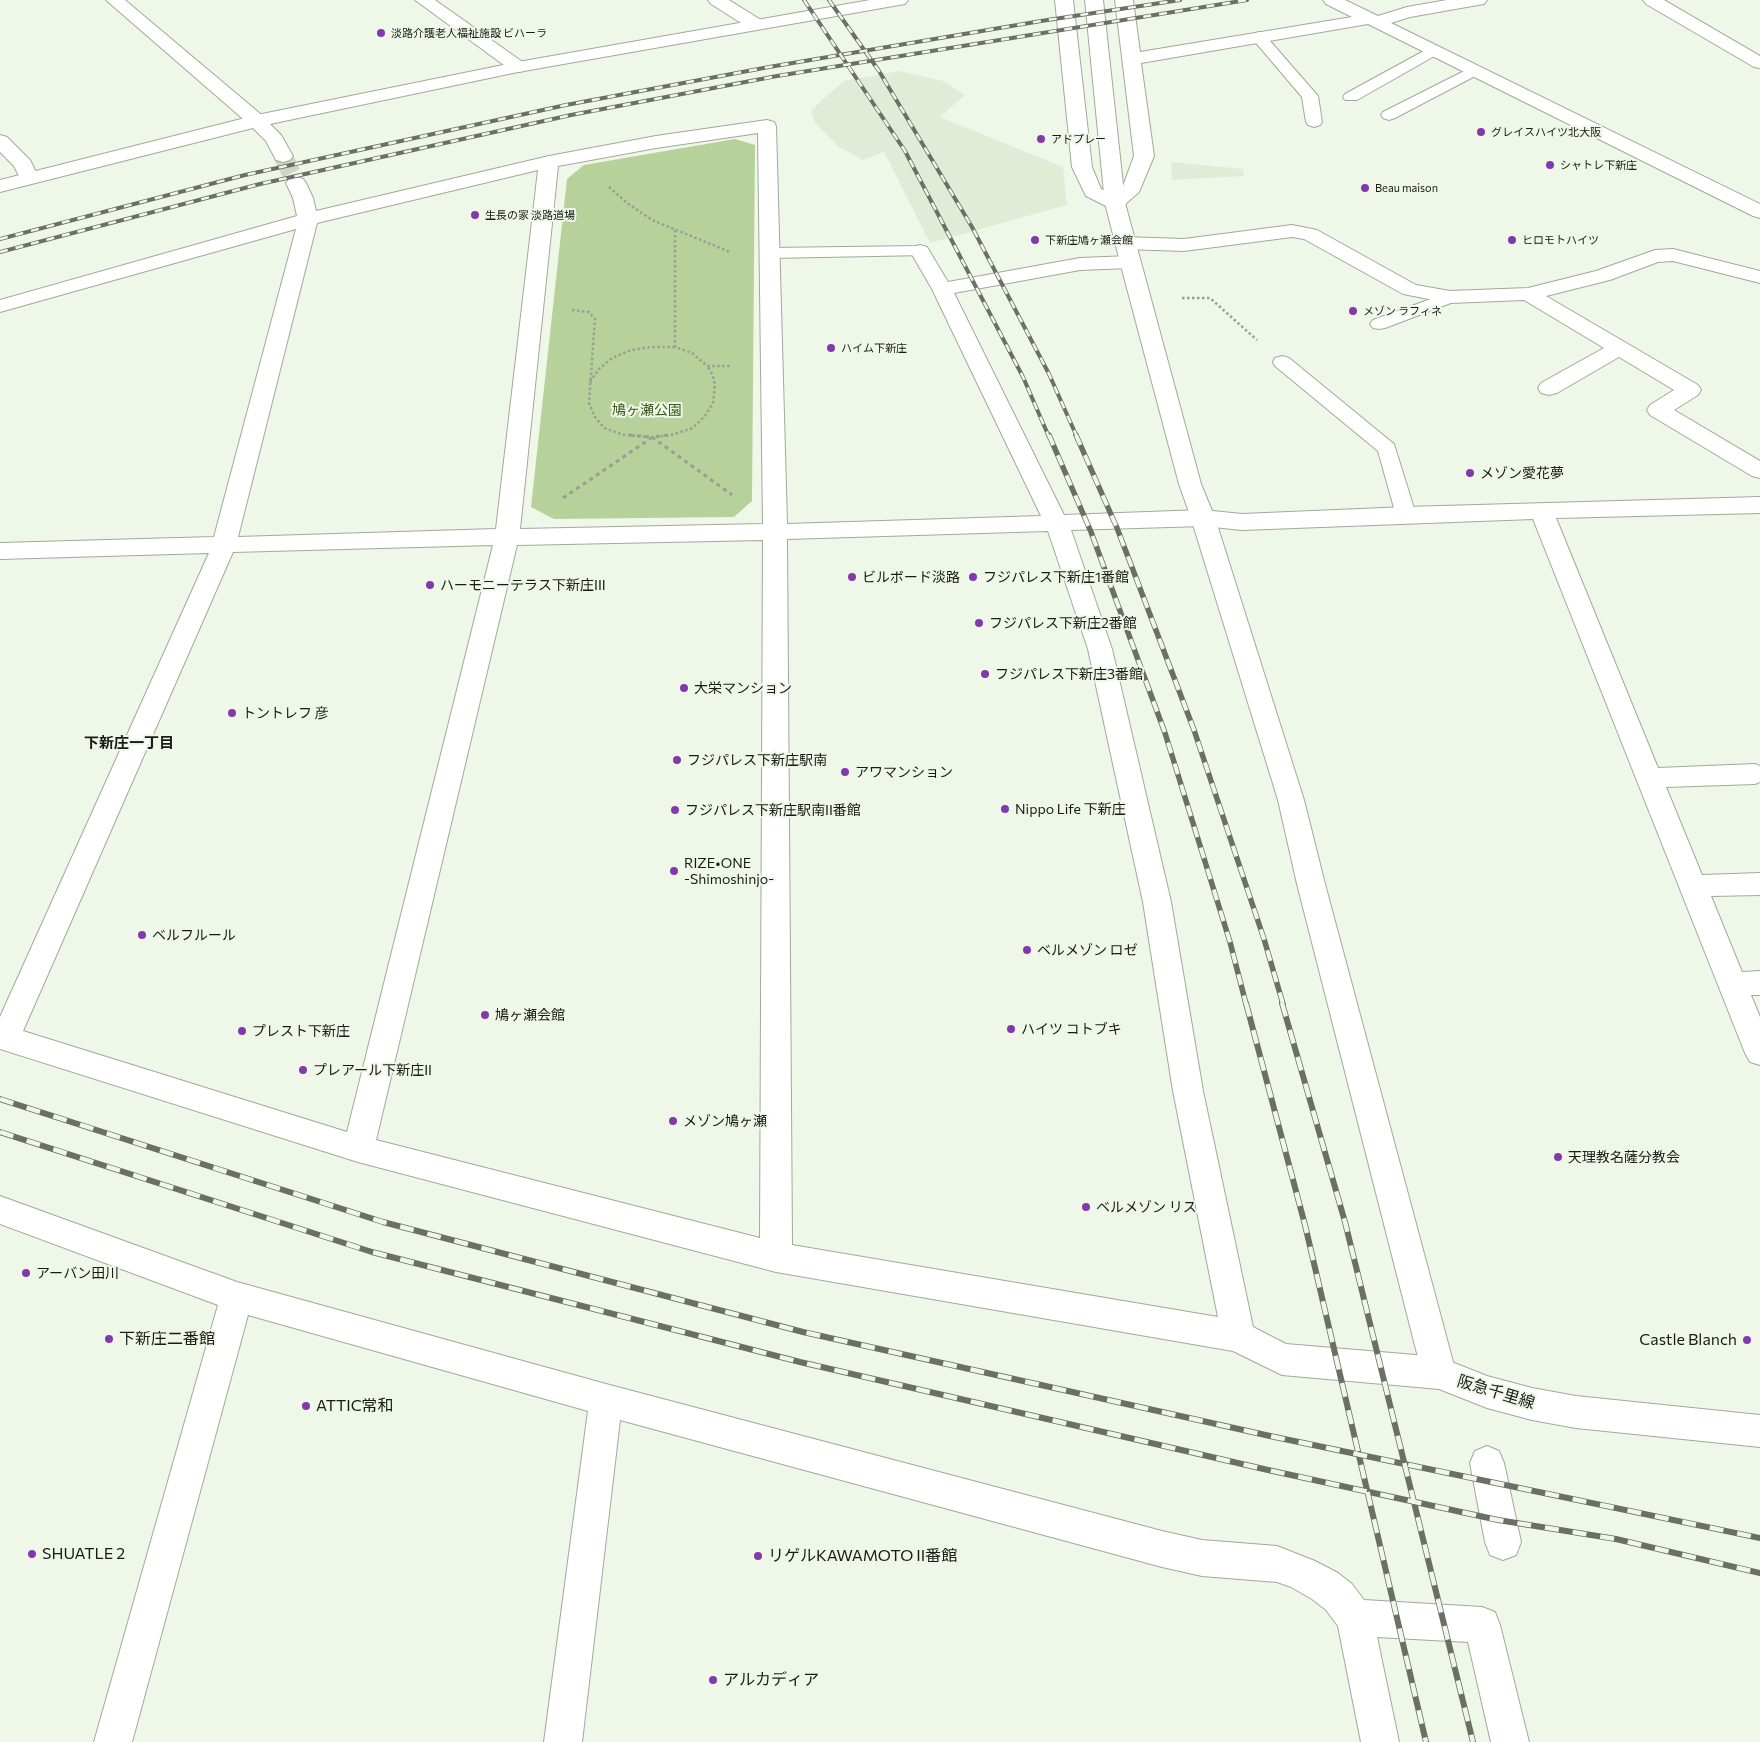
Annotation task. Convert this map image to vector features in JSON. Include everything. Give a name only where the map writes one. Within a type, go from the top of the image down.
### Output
[{"type":"street","points":[[115,0],[257,121],[274,138],[283,156]]},
{"type":"street","points":[[424,0],[518,67]]},
{"type":"street","points":[[717,0],[755,24]]},
{"type":"street","points":[[0,186],[257,121],[518,67],[899,0]]},
{"type":"street","points":[[1064,0],[1082,167],[1093,192],[1115,204]]},
{"type":"street","points":[[1094,0],[1115,204],[1190,484],[1203,518],[1291,800],[1311,884],[1439,1373]]},
{"type":"street","points":[[1115,204],[1132,188],[1144,156],[1124,0]]},
{"type":"street","points":[[1332,0],[1760,212]]},
{"type":"street","points":[[1131,59],[1372,20],[1478,0]]},
{"type":"street","points":[[1652,0],[1760,63]]},
{"type":"street","points":[[1,308],[308,219],[549,162],[656,142],[767,126],[774,532],[776,1257]]},
{"type":"street","points":[[0,141],[23,164],[29,178]]},
{"type":"street","points":[[358,1148],[507,537],[549,162]]},
{"type":"street","points":[[1,1036],[12,1024],[224,545],[308,219],[303,198],[296,183]]},
{"type":"street","points":[[942,289],[1080,264],[1128,253],[1292,230],[1310,234],[1410,290],[1450,297],[1528,294],[1602,276],[1656,256],[1673,255],[1760,278]]},
{"type":"street","points":[[920,251],[942,289],[1056,524],[1100,649],[1150,873],[1188,1091],[1238,1336]]},
{"type":"street","points":[[1528,294],[1690,390],[1658,410],[1760,471]]},
{"type":"street","points":[[1549,388],[1619,348]]},
{"type":"street","points":[[0,551],[507,537],[774,532],[1203,518],[1242,522],[1406,515],[1760,505]]},
{"type":"street","points":[[1542,512],[1694,886],[1747,984],[1760,1053]]},
{"type":"street","points":[[1651,778],[1755,774]]},
{"type":"street","points":[[1694,886],[1760,884]]},
{"type":"street","name":"阪急千里線","points":[[1,1036],[358,1148],[776,1257],[1238,1336],[1282,1359],[1439,1373],[1487,1392],[1532,1404],[1576,1412],[1760,1431]]},
{"type":"street","points":[[0,1210],[237,1297],[606,1400],[1162,1549],[1202,1558],[1276,1564],[1302,1574],[1325,1586],[1339,1597],[1355,1618],[1380,1742]]},
{"type":"street","points":[[113,1742],[237,1297]]},
{"type":"street","points":[[563,1742],[606,1400]]},
{"type":"street","points":[[1487,1463],[1503,1542]]},
{"type":"street","points":[[1355,1618],[1482,1625],[1510,1742]]},
{"type":"lane","points":[[1259,37],[1310,96],[1314,122]]},
{"type":"lane","points":[[1351,98],[1433,51]]},
{"type":"lane","points":[[1389,115],[1474,71]]},
{"type":"lane","points":[[770,253],[920,251]]},
{"type":"lane","points":[[1379,324],[1450,297]]},
{"type":"lane","points":[[1282,362],[1387,448],[1406,515]]},
{"type":"path","points":[[549,162],[597,176],[627,203],[652,220],[723,250],[739,254],[770,253]]},
{"type":"path","points":[[675,230],[675,347]]},
{"type":"path","points":[[1140,300],[1210,298],[1282,362]]},
{"type":"path","points":[[533,311],[577,310],[589,312],[596,319],[590,382],[589,403],[595,417],[604,428],[624,435],[652,438],[672,435],[693,428],[705,416],[713,403],[715,384],[711,371],[707,366],[692,353],[675,347],[652,347],[631,350],[612,358],[599,369],[590,382]]},
{"type":"path","points":[[707,366],[772,365]]},
{"type":"path","points":[[652,438],[740,501]]},
{"type":"path","points":[[556,503],[652,438]]},
{"type":"shaded area","points":[[899,71],[943,81],[965,95],[940,117],[1063,167],[1067,205],[930,243],[884,152],[863,160],[839,147],[815,123],[811,110],[844,81]]},
{"type":"shaded area","points":[[1171,162],[1243,169],[1244,176],[1172,180]]},
{"type":"green space","name":"鳩ヶ瀬公園","points":[[735,139],[755,145],[752,501],[734,517],[554,519],[531,507],[567,179],[584,165]]},
{"type":"tunnel","points":[[283,156],[296,183]]},
{"type":"railway","points":[[804,0],[841,55]]},
{"type":"railway","points":[[829,0],[865,51]]},
{"type":"railway","points":[[865,51],[1180,0]]},
{"type":"railway","points":[[872,61],[1247,0]]},
{"type":"railway","points":[[841,55],[865,51]]},
{"type":"railway","points":[[865,51],[872,61]]},
{"type":"railway","points":[[0,239],[245,175],[566,105],[841,55]]},
{"type":"railway","points":[[841,55],[847,65]]},
{"type":"railway","points":[[847,65],[872,61]]},
{"type":"railway","points":[[872,61],[972,227],[1049,374],[1077,437]]},
{"type":"railway","points":[[0,252],[260,184],[571,115],[847,65]]},
{"type":"railway","points":[[847,65],[905,151],[1023,377],[1049,437]]},
{"type":"railway","points":[[1049,435],[1091,532],[1165,733],[1230,942],[1246,1004]]},
{"type":"railway","points":[[1076,435],[1117,528],[1194,730],[1264,939],[1283,1004]]},
{"type":"railway","points":[[1246,1003],[1305,1225],[1359,1454]]},
{"type":"railway","points":[[1282,1003],[1345,1222],[1405,1464]]},
{"type":"railway","points":[[0,1099],[383,1222],[803,1332],[1359,1454]]},
{"type":"railway","points":[[0,1132],[372,1252],[800,1362],[1367,1492]]},
{"type":"railway","points":[[1359,1454],[1405,1464]]},
{"type":"railway","points":[[1359,1454],[1367,1492]]},
{"type":"railway","points":[[1405,1464],[1760,1538]]},
{"type":"railway","points":[[1405,1464],[1414,1502]]},
{"type":"railway","points":[[1367,1492],[1414,1502]]},
{"type":"railway","points":[[1367,1492],[1426,1742]]},
{"type":"railway","points":[[1414,1502],[1498,1520],[1616,1539],[1760,1573]]},
{"type":"railway","points":[[1414,1502],[1473,1742]]},
{"type":"place","name":"淡路介護老人福祉施設 ビハーラ","points":[[381,33]]},
{"type":"place","name":"グレイスハイツ北大阪","points":[[1481,132]]},
{"type":"place","name":"アドプレー","points":[[1041,139]]},
{"type":"place","name":"シャトレ下新庄","points":[[1550,165]]},
{"type":"place","name":"Beau maison","points":[[1365,188]]},
{"type":"place","name":"生長の家 淡路道場","points":[[475,215]]},
{"type":"place","name":"下新庄鳩ヶ瀬会館","points":[[1035,240]]},
{"type":"place","name":"ヒロモトハイツ","points":[[1512,240]]},
{"type":"place","name":"メゾン ラフィネ","points":[[1353,311]]},
{"type":"place","name":"ハイム下新庄","points":[[831,348]]},
{"type":"place","name":"メゾン愛花夢","points":[[1470,473]]},
{"type":"place","name":"ビルボード淡路","points":[[852,577]]},
{"type":"place","name":"フジパレス下新庄1番館","points":[[973,577]]},
{"type":"place","name":"ハーモニーテラス下新庄III","points":[[430,585]]},
{"type":"place","name":"フジパレス下新庄2番館","points":[[979,623]]},
{"type":"place","name":"フジパレス下新庄3番館","points":[[985,674]]},
{"type":"place","name":"大栄マンション","points":[[684,688]]},
{"type":"place","name":"トントレフ 彦","points":[[232,713]]},
{"type":"place","name":"フジパレス下新庄駅南","points":[[677,760]]},
{"type":"place","name":"アワマンション","points":[[845,772]]},
{"type":"place","name":"Nippo Life 下新庄","points":[[1005,809]]},
{"type":"place","name":"フジパレス下新庄駅南II番館","points":[[675,810]]},
{"type":"place","name":"RIZE•ONE -Shimoshinjo-","points":[[674,871]]},
{"type":"place","name":"ベルフルール","points":[[142,935]]},
{"type":"place","name":"ベルメゾン ロゼ","points":[[1027,950]]},
{"type":"place","name":"鳩ヶ瀬会館","points":[[485,1015]]},
{"type":"place","name":"ハイツ コトブキ","points":[[1011,1029]]},
{"type":"place","name":"プレスト下新庄","points":[[242,1031]]},
{"type":"place","name":"プレアール下新庄II","points":[[303,1070]]},
{"type":"place","name":"メゾン鳩ヶ瀬","points":[[673,1121]]},
{"type":"place","name":"天理教名薩分教会","points":[[1558,1157]]},
{"type":"place","name":"ベルメゾン リス","points":[[1086,1207]]},
{"type":"place","name":"アーバン田川","points":[[26,1273]]},
{"type":"place","name":"下新庄二番館","points":[[109,1339]]},
{"type":"place","name":"Castle Blanch","points":[[1747,1340]]},
{"type":"place","name":"ATTIC常和","points":[[306,1406]]},
{"type":"place","name":"SHUATLE 2","points":[[32,1554]]},
{"type":"place","name":"リゲルKAWAMOTO II番館","points":[[758,1556]]},
{"type":"place","name":"アルカディア","points":[[713,1680]]},
{"type":"district","name":"下新庄一丁目","points":[[129,743]]}]
